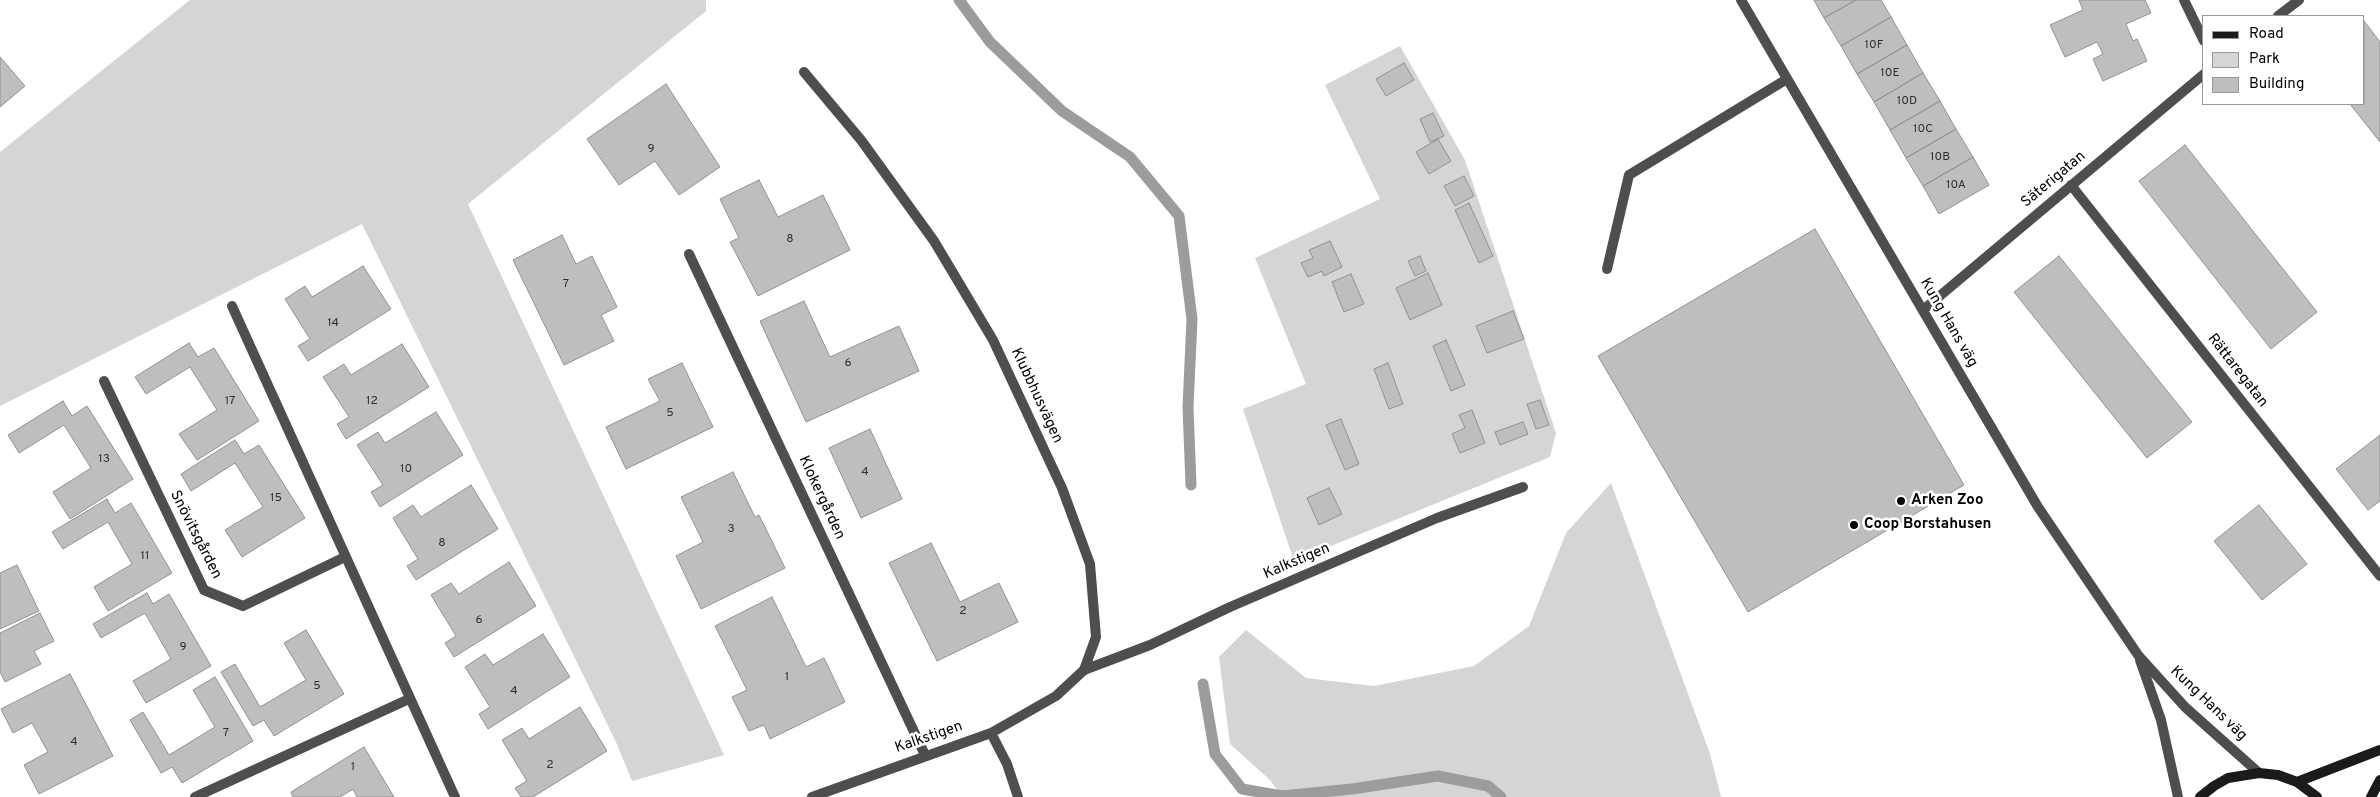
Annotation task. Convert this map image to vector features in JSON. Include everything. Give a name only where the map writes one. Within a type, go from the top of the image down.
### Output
[{"type":"main road","points":[[2297,782],[2380,750]]},
{"type":"main road","points":[[2200,797],[2228,778],[2259,773],[2278,775],[2297,782],[2317,797]]},
{"type":"main road","points":[[2371,797],[2380,780]]},
{"type":"street","name":"Kung Hans väg","points":[[1741,0],[2038,507],[2138,655],[2185,707],[2259,773]]},
{"type":"street","points":[[2184,0],[2202,37]]},
{"type":"street","points":[[2279,15],[2300,0]]},
{"type":"street","name":"Klubbhusvägen","points":[[804,72],[861,140],[934,241],[997,349],[1062,488],[1090,564],[1096,637],[1084,670],[1056,696],[991,733]]},
{"type":"street","name":"Säterigatan","points":[[1923,310],[2202,76]]},
{"type":"street","points":[[1607,269],[1629,175],[1787,79]]},
{"type":"street","name":"Rättaregatan","points":[[2071,185],[2380,576]]},
{"type":"street","name":"Klokergården","points":[[689,254],[925,755]]},
{"type":"street","points":[[232,306],[454,797]]},
{"type":"street","name":"Snövitsgården","points":[[104,381],[204,590],[243,606],[344,557]]},
{"type":"street","name":"Kalkstigen","points":[[1084,670],[1150,645],[1230,607],[1437,518],[1523,487]]},
{"type":"street","name":"Kung Hans väg","points":[[2138,655],[2161,720],[2178,797]]},
{"type":"street","points":[[195,797],[409,699]]},
{"type":"street","points":[[991,733],[1007,764],[1018,797]]},
{"type":"street","name":"Kalkstigen","points":[[812,797],[925,755],[991,733]]},
{"type":"green space","points":[[190,0],[706,0],[706,11],[468,204],[724,755],[632,781],[616,742],[362,224],[0,406],[0,152]]},
{"type":"green space","points":[[1400,46],[1465,160],[1556,433],[1550,457],[1294,561],[1243,409],[1306,384],[1255,258],[1380,199],[1325,85]]},
{"type":"green space","points":[[1611,483],[1710,754],[1721,797],[1282,797],[1270,780],[1230,744],[1219,657],[1246,630],[1306,678],[1374,686],[1474,666],[1529,626],[1566,533]]},
{"type":"building","points":[[1814,0],[1856,0],[1824,18]]},
{"type":"building","points":[[1856,0],[1881,0],[1891,17],[1841,46],[1824,18]]},
{"type":"building","points":[[2079,0],[2145,0],[2151,13],[2126,24],[2133,41],[2137,39],[2147,61],[2103,81],[2093,59],[2103,54],[2097,42],[2065,57],[2050,25],[2083,10]]},
{"type":"building","points":[[1891,17],[1907,45],[1857,74],[1841,46]]},
{"type":"building","points":[[2365,22],[2380,42],[2380,142],[2351,105],[2365,105]]},
{"type":"building","points":[[1907,45],[1923,73],[1874,102],[1857,74]]},
{"type":"building","points":[[0,57],[25,86],[0,107]]},
{"type":"building","points":[[1404,63],[1414,80],[1386,96],[1376,79]]},
{"type":"building","points":[[1923,73],[1940,101],[1890,130],[1874,102]]},
{"type":"building","points":[[666,84],[720,167],[679,195],[655,161],[619,185],[587,139]]},
{"type":"building","points":[[1940,101],[1956,129],[1906,158],[1890,130]]},
{"type":"building","points":[[1433,113],[1444,136],[1430,142],[1420,119]]},
{"type":"building","points":[[1956,129],[1973,157],[1923,186],[1906,158]]},
{"type":"building","points":[[1438,139],[1451,161],[1429,174],[1416,152]]},
{"type":"building","points":[[2185,145],[2317,312],[2271,349],[2139,181]]},
{"type":"building","points":[[1973,157],[1989,185],[1939,214],[1923,186]]},
{"type":"building","points":[[1464,176],[1474,196],[1455,206],[1444,186]]},
{"type":"building","points":[[759,180],[778,217],[823,195],[850,250],[758,296],[730,242],[739,238],[720,199]]},
{"type":"building","points":[[1469,203],[1493,256],[1479,263],[1455,210]]},
{"type":"building","points":[[1815,229],[1964,485],[1748,612],[1598,356]]},
{"type":"building","points":[[562,235],[576,264],[592,256],[617,307],[601,315],[614,341],[564,365],[513,260]]},
{"type":"building","points":[[1330,241],[1342,267],[1324,276],[1322,271],[1308,277],[1301,263],[1313,258],[1309,250]]},
{"type":"building","points":[[1420,256],[1426,271],[1415,276],[1408,261]]},
{"type":"building","points":[[2059,256],[2192,422],[2147,458],[2014,292]]},
{"type":"building","points":[[363,266],[391,309],[308,361],[298,346],[310,339],[285,299],[305,286],[312,297]]},
{"type":"building","points":[[1428,273],[1442,305],[1410,320],[1396,288]]},
{"type":"building","points":[[1351,274],[1364,304],[1344,312],[1332,282]]},
{"type":"building","points":[[804,301],[830,357],[899,326],[919,371],[806,422],[760,321]]},
{"type":"building","points":[[1513,311],[1524,339],[1487,353],[1476,326]]},
{"type":"building","points":[[1446,340],[1465,385],[1451,391],[1433,346]]},
{"type":"building","points":[[189,343],[198,357],[214,348],[259,421],[197,460],[179,434],[217,410],[190,367],[146,394],[135,377]]},
{"type":"building","points":[[402,344],[429,387],[346,439],[337,424],[349,417],[323,377],[344,364],[351,375]]},
{"type":"building","points":[[682,363],[713,427],[626,469],[606,427],[660,401],[648,379]]},
{"type":"building","points":[[1388,363],[1403,404],[1389,409],[1374,369]]},
{"type":"building","points":[[1540,400],[1549,425],[1536,429],[1527,404]]},
{"type":"building","points":[[63,401],[72,416],[87,406],[133,479],[70,519],[53,492],[91,468],[64,425],[19,453],[8,435]]},
{"type":"building","points":[[1472,410],[1485,443],[1460,453],[1452,434],[1465,428],[1459,415]]},
{"type":"building","points":[[436,412],[463,455],[380,507],[371,492],[383,485],[357,445],[378,432],[385,443]]},
{"type":"building","points":[[1341,419],[1359,464],[1345,470],[1326,425]]},
{"type":"building","points":[[1523,422],[1528,434],[1500,445],[1495,432]]},
{"type":"building","points":[[870,429],[902,499],[861,518],[829,448]]},
{"type":"building","points":[[2380,435],[2380,501],[2368,510],[2336,469]]},
{"type":"building","points":[[235,440],[244,454],[259,445],[305,518],[242,557],[225,530],[263,507],[235,463],[191,491],[181,474]]},
{"type":"building","points":[[733,472],[755,517],[759,515],[785,568],[701,609],[676,556],[703,542],[681,497]]},
{"type":"building","points":[[471,485],[498,529],[416,580],[407,566],[418,559],[393,518],[413,505],[421,517]]},
{"type":"building","points":[[1329,488],[1342,514],[1319,525],[1307,498]]},
{"type":"building","points":[[107,499],[115,513],[131,503],[172,573],[108,611],[94,587],[132,564],[108,522],[63,549],[52,532]]},
{"type":"building","points":[[2259,505],[2307,564],[2262,600],[2214,541]]},
{"type":"building","points":[[931,543],[960,602],[999,583],[1018,622],[937,661],[889,563]]},
{"type":"building","points":[[509,562],[536,606],[454,657],[445,643],[456,636],[431,595],[451,583],[459,594]]},
{"type":"building","points":[[17,565],[39,611],[0,629],[0,573]]},
{"type":"building","points":[[147,593],[153,604],[169,594],[211,666],[146,703],[133,681],[171,659],[145,613],[101,638],[93,624]]},
{"type":"building","points":[[772,597],[806,667],[824,658],[845,702],[770,739],[764,725],[749,731],[732,697],[747,690],[715,626]]},
{"type":"building","points":[[40,613],[54,641],[34,651],[41,664],[5,682],[0,672],[0,633]]},
{"type":"building","points":[[306,630],[344,694],[274,736],[264,720],[253,726],[221,672],[235,664],[260,707],[306,680],[284,643]]},
{"type":"building","points":[[543,634],[570,677],[488,729],[479,714],[490,707],[465,667],[485,654],[493,665]]},
{"type":"building","points":[[70,674],[113,756],[39,794],[24,765],[48,752],[32,723],[13,733],[1,709]]},
{"type":"building","points":[[215,677],[253,741],[182,783],[172,767],[161,773],[130,720],[143,712],[169,755],[215,727],[193,690]]},
{"type":"building","points":[[580,707],[607,751],[533,797],[521,797],[515,788],[527,781],[502,740],[522,728],[529,739]]},
{"type":"building","points":[[364,747],[394,797],[357,797],[353,789],[340,797],[293,797],[291,792]]},
{"type":"waterway","points":[[959,0],[990,42],[1062,111],[1130,157],[1179,216],[1192,319],[1188,407],[1191,485]]},
{"type":"waterway","points":[[1203,684],[1215,754],[1242,789],[1282,796],[1352,789],[1438,776],[1488,786],[1501,797]]},
{"type":"place","name":"Arken Zoo","points":[[1901,501]]},
{"type":"place","name":"Coop Borstahusen","points":[[1854,525]]}]
